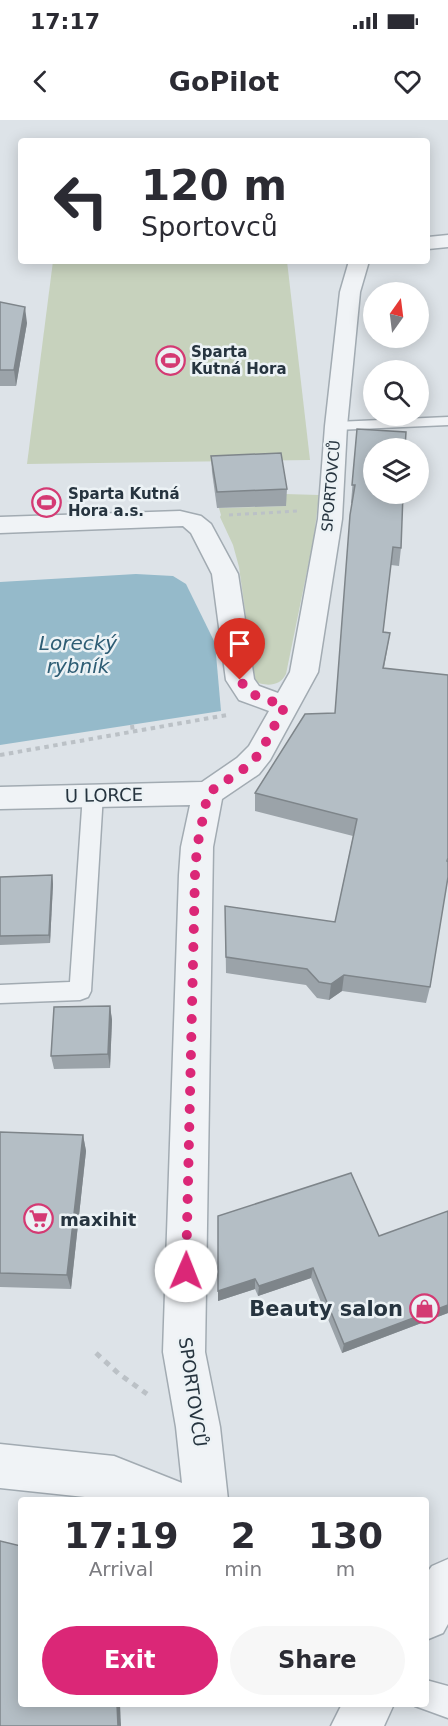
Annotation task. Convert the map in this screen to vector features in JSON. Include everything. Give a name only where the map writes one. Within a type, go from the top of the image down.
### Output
[{"type":"street","points":[[430,243],[448,241]]},
{"type":"street","name":"SPORTOVCŮ","points":[[206,1497],[198,1427],[184,1352],[197,847],[208,793],[248,766],[260,753],[275,703],[304,672],[328,530],[350,292],[358,264]]},
{"type":"street","points":[[0,525],[180,518],[192,520],[202,529],[225,574],[240,680],[249,693],[275,703]]},
{"type":"street","name":"U LORCE","points":[[0,798],[208,793]]},
{"type":"street","points":[[0,1467],[114,1478],[162,1497]]},
{"type":"street","points":[[429,1611],[448,1582]]},
{"type":"lane","points":[[336,426],[448,421]]},
{"type":"lane","points":[[0,994],[80,991],[93,794]]},
{"type":"lane","points":[[429,1696],[448,1702]]},
{"type":"path","points":[[180,518],[304,510],[331,498]]},
{"type":"path","points":[[0,755],[241,713],[275,703]]},
{"type":"path","points":[[132,725],[134,732]]},
{"type":"path","points":[[96,1353],[119,1374],[149,1395]]},
{"type":"green space","name":"Sparta Kutná Hora","points":[[53,264],[287,264],[310,460],[27,464]]},
{"type":"green space","points":[[285,494],[319,495],[314,537],[286,674],[280,681],[266,685],[252,680],[252,661],[239,567],[233,545],[220,517],[219,508],[286,506]]},
{"type":"water","name":"Lorecký rybník","points":[[136,574],[173,576],[186,584],[215,643],[221,711],[0,745],[0,582]]},
{"type":"building","points":[[0,302],[25,307],[14,370],[0,370]]},
{"type":"building","points":[[357,429],[406,432],[406,438],[363,438],[363,504],[403,504],[401,548],[393,547],[383,632],[390,633],[383,668],[448,675],[448,877],[430,987],[344,975],[331,984],[319,982],[307,969],[226,957],[225,906],[335,922],[357,819],[255,793],[305,714],[335,713],[350,515],[355,485],[352,485]]},
{"type":"building","points":[[281,453],[287,489],[217,492],[211,456]]},
{"type":"building","points":[[52,875],[49,935],[0,936],[0,877]]},
{"type":"building","points":[[110,1006],[108,1054],[51,1056],[54,1007]]},
{"type":"building","name":"maxihit","points":[[0,1132],[83,1135],[67,1275],[0,1273]]},
{"type":"building","points":[[351,1173],[379,1236],[448,1211],[448,1305],[344,1344],[313,1268],[259,1286],[255,1279],[218,1291],[218,1216]]},
{"type":"building","points":[[0,1541],[18,1545],[18,1707],[117,1707],[118,1726],[0,1726]]},
{"type":"place","name":"Sparta Kutná Hora","points":[[170,361]]},
{"type":"place","name":"Sparta Kutná Hora a.s.","points":[[47,503]]},
{"type":"place","name":"maxihit","points":[[39,1219]]},
{"type":"place","name":"Beauty salon","points":[[424,1309]]},
{"type":"route","points":[[186,1271],[188,1112],[197,847],[208,793],[248,766],[260,753],[285,706],[249,693],[240,680]]}]
